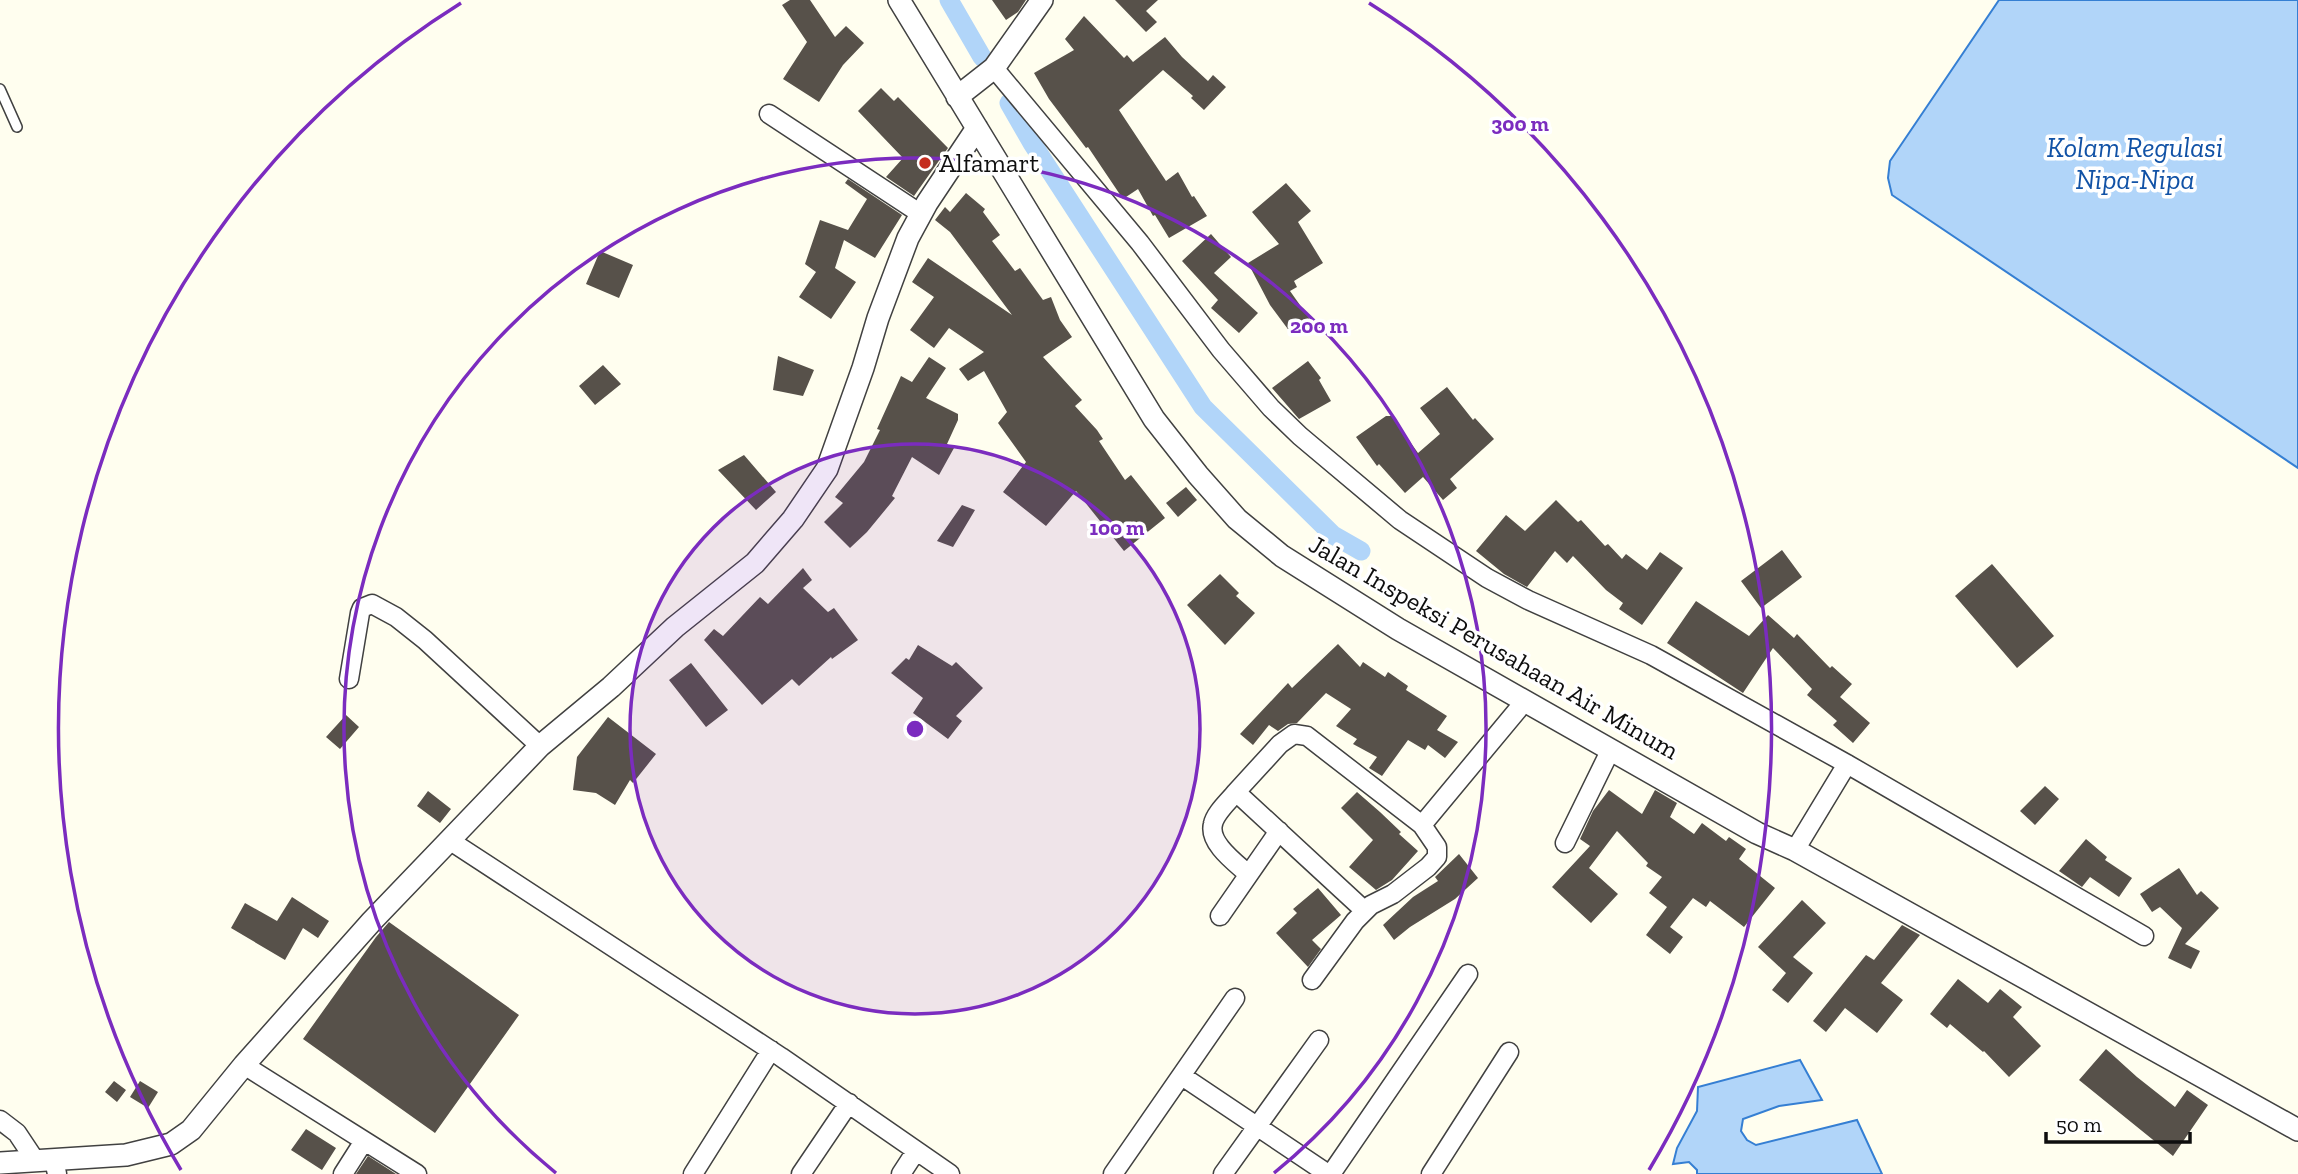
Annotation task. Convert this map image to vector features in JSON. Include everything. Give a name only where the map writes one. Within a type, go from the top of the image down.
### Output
[{"type":"street","name":"Jalan Inspeksi Perusahaan Air Minum","points":[[899,0],[1154,419],[1237,519],[1282,556],[1337,593],[1757,833],[1795,850],[2298,1130]]},
{"type":"street","points":[[957,97],[995,68],[1042,0]]},
{"type":"street","points":[[995,68],[1140,243],[1221,350],[1271,408],[1399,520],[1487,579],[1651,655],[1847,764],[2144,936]]},
{"type":"street","points":[[769,114],[921,214]]},
{"type":"street","points":[[0,1163],[48,1165],[126,1156],[171,1144],[191,1130],[244,1065],[372,921],[540,746],[611,687],[675,627],[755,562],[793,519],[827,469],[863,368],[877,318],[908,237],[977,128]]},
{"type":"street","points":[[349,679],[360,613],[362,608],[372,604],[396,617],[425,640],[540,746]]},
{"type":"street","points":[[1422,825],[1525,701]]},
{"type":"street","points":[[1248,874],[1224,852],[1215,838],[1213,822],[1236,792],[1280,744],[1298,734],[1307,736],[1422,825],[1437,847],[1437,857],[1428,867],[1365,911],[1312,980]]},
{"type":"street","points":[[1564,844],[1611,749]]},
{"type":"street","points":[[1795,850],[1847,764]]},
{"type":"street","points":[[1236,792],[1365,911]]},
{"type":"street","points":[[1220,916],[1279,831]]},
{"type":"street","points":[[449,841],[771,1050],[950,1174]]},
{"type":"street","points":[[1182,1076],[1329,1174],[1468,974]]},
{"type":"street","points":[[1113,1174],[1235,998]]},
{"type":"street","points":[[1223,1174],[1318,1040]]},
{"type":"street","points":[[693,1174],[771,1050]]},
{"type":"street","points":[[1431,1174],[1510,1052]]},
{"type":"street","points":[[244,1065],[417,1174]]},
{"type":"street","points":[[802,1174],[849,1103]]},
{"type":"street","points":[[0,1120],[17,1133],[48,1165]]},
{"type":"street","points":[[344,1174],[364,1141]]},
{"type":"street","points":[[901,1174],[916,1151]]},
{"type":"lane","points":[[0,89],[17,127]]},
{"type":"water","name":"Kolam Regulasi Nipa-Nipa","points":[[1999,0],[2298,0],[2298,468],[1892,195],[1888,178],[1890,161]]},
{"type":"water","points":[[1800,1060],[1822,1100],[1779,1106],[1743,1119],[1741,1131],[1747,1140],[1756,1145],[1857,1120],[1882,1174],[1697,1174],[1697,1170],[1689,1162],[1673,1164],[1677,1148],[1697,1111],[1698,1087]]},
{"type":"building","points":[[790,0],[810,0],[835,37],[846,26],[864,43],[843,65],[819,102],[783,79],[807,42],[782,5]]},
{"type":"building","points":[[992,0],[1026,0],[1018,12],[1006,20]]},
{"type":"building","points":[[1115,0],[1158,0],[1146,11],[1157,22],[1146,32]]},
{"type":"building","points":[[1084,16],[1124,58],[1127,55],[1133,62],[1165,37],[1208,81],[1213,75],[1226,87],[1204,110],[1191,98],[1193,96],[1163,70],[1119,110],[1166,181],[1178,172],[1207,216],[1169,238],[1138,189],[1123,199],[1088,147],[1086,148],[1049,99],[1034,73],[1074,50],[1065,39]]},
{"type":"building","points":[[881,88],[894,101],[898,97],[948,148],[914,196],[886,177],[903,158],[858,111]]},
{"type":"building","points":[[848,179],[902,215],[875,258],[844,240],[835,268],[856,282],[831,319],[799,297],[816,272],[805,264],[820,220],[848,230],[867,199],[845,183]]},
{"type":"building","points":[[1286,183],[1311,211],[1298,222],[1323,263],[1294,281],[1297,287],[1290,291],[1312,322],[1293,336],[1270,305],[1248,263],[1279,244],[1252,212]]},
{"type":"building","points":[[966,193],[985,209],[983,212],[1000,235],[992,241],[1015,271],[1020,268],[1043,300],[1051,297],[1060,320],[1072,337],[1043,357],[1082,400],[1075,406],[1097,430],[1103,439],[1099,441],[1125,480],[1131,475],[1165,518],[1124,551],[1076,491],[1046,526],[1003,492],[1026,462],[998,423],[1007,412],[984,371],[968,381],[959,369],[984,352],[949,328],[934,348],[910,330],[934,297],[912,282],[928,258],[1012,315],[950,232],[935,220],[945,207],[950,212]]},
{"type":"building","points":[[1211,234],[1231,257],[1214,273],[1258,313],[1239,333],[1211,308],[1218,300],[1182,261]]},
{"type":"building","points":[[600,251],[633,265],[619,298],[586,284]]},
{"type":"building","points":[[778,356],[814,370],[803,396],[773,390]]},
{"type":"building","points":[[929,357],[946,368],[926,398],[958,414],[947,444],[954,448],[939,475],[912,457],[892,496],[895,498],[850,548],[824,522],[843,503],[835,497],[864,462],[901,376],[912,382]]},
{"type":"building","points":[[1308,361],[1321,378],[1319,380],[1331,401],[1299,419],[1272,388]]},
{"type":"building","points":[[603,365],[621,384],[595,405],[579,386]]},
{"type":"building","points":[[1447,387],[1473,420],[1475,418],[1494,439],[1450,479],[1457,488],[1443,500],[1423,477],[1405,493],[1379,464],[1377,466],[1356,437],[1386,416],[1392,416],[1418,453],[1440,434],[1420,408]]},
{"type":"building","points":[[744,455],[776,492],[756,510],[718,470]]},
{"type":"building","points":[[1186,487],[1197,500],[1178,517],[1166,503]]},
{"type":"building","points":[[1556,500],[1622,559],[1626,554],[1647,570],[1660,552],[1683,568],[1642,625],[1619,609],[1623,603],[1606,590],[1573,556],[1567,563],[1555,551],[1527,587],[1504,574],[1476,551],[1506,515],[1525,531]]},
{"type":"building","points":[[962,505],[975,510],[953,547],[937,541]]},
{"type":"building","points":[[1782,550],[1802,577],[1761,608],[1741,581]]},
{"type":"building","points":[[1992,564],[2054,636],[2017,668],[1955,596]]},
{"type":"building","points":[[803,568],[812,580],[803,588],[828,612],[834,608],[858,640],[832,659],[831,657],[799,686],[792,679],[762,705],[704,640],[714,629],[723,636],[760,597],[768,604]]},
{"type":"building","points":[[1220,574],[1239,593],[1236,596],[1255,613],[1225,645],[1187,605]]},
{"type":"building","points":[[1696,601],[1749,636],[1768,615],[1794,638],[1797,634],[1830,668],[1832,666],[1852,684],[1840,697],[1870,723],[1853,743],[1833,725],[1837,721],[1807,695],[1812,689],[1773,648],[1743,693],[1667,643]]},
{"type":"building","points":[[1338,644],[1360,667],[1363,662],[1385,677],[1388,672],[1408,686],[1406,690],[1447,716],[1437,730],[1458,742],[1445,758],[1428,745],[1425,750],[1408,740],[1382,776],[1369,768],[1377,757],[1353,744],[1357,739],[1336,726],[1351,709],[1326,693],[1297,723],[1288,724],[1278,731],[1269,725],[1253,745],[1240,734],[1288,683],[1292,688]]},
{"type":"building","points":[[918,645],[952,666],[956,662],[983,688],[956,716],[962,721],[948,739],[913,713],[923,698],[891,673],[906,658],[909,660]]},
{"type":"building","points":[[691,663],[728,710],[706,727],[669,680]]},
{"type":"building","points":[[346,715],[359,727],[340,749],[326,737]]},
{"type":"building","points":[[608,717],[656,754],[633,783],[630,780],[615,805],[596,793],[573,790],[577,757]]},
{"type":"building","points":[[2045,786],[2059,799],[2035,825],[2020,811]]},
{"type":"building","points":[[1609,790],[1642,814],[1655,790],[1677,803],[1670,817],[1694,834],[1702,823],[1726,841],[1729,837],[1746,849],[1739,859],[1775,888],[1744,927],[1710,901],[1706,907],[1693,898],[1670,927],[1683,937],[1670,954],[1646,935],[1667,907],[1649,893],[1662,877],[1646,866],[1648,863],[1617,831],[1589,868],[1618,894],[1591,923],[1552,887],[1590,846],[1580,839],[1593,811]]},
{"type":"building","points":[[428,791],[451,809],[440,823],[417,806]]},
{"type":"building","points":[[1357,792],[1418,851],[1392,880],[1376,890],[1349,867],[1373,840],[1341,808]]},
{"type":"building","points":[[2086,839],[2107,857],[2105,860],[2132,878],[2119,897],[2090,877],[2082,887],[2059,871]]},
{"type":"building","points":[[1459,854],[1478,878],[1455,899],[1394,940],[1383,925],[1413,897],[1438,881],[1435,877]]},
{"type":"building","points":[[2179,868],[2197,895],[2201,891],[2219,908],[2185,944],[2200,951],[2191,969],[2168,958],[2182,928],[2160,907],[2152,912],[2140,894]]},
{"type":"building","points":[[1318,888],[1341,915],[1312,940],[1321,949],[1308,967],[1276,933],[1297,913],[1293,909]]},
{"type":"building","points":[[292,897],[329,921],[318,938],[303,928],[285,960],[231,928],[245,903],[277,921]]},
{"type":"building","points":[[1802,900],[1826,923],[1793,957],[1813,973],[1788,1003],[1772,990],[1786,973],[1758,947]]},
{"type":"building","points":[[389,922],[519,1015],[435,1133],[303,1039]]},
{"type":"building","points":[[1902,925],[1920,935],[1881,983],[1903,1000],[1877,1033],[1845,1008],[1826,1032],[1813,1021],[1866,955],[1874,960]]},
{"type":"building","points":[[1958,979],[1988,1003],[2000,989],[2022,1007],[2013,1017],[2041,1046],[2009,1077],[1984,1051],[1950,1024],[1947,1028],[1930,1014]]},
{"type":"building","points":[[2106,1049],[2175,1107],[2187,1090],[2208,1105],[2173,1156],[2079,1080]]},
{"type":"building","points":[[114,1081],[126,1090],[117,1102],[105,1092]]},
{"type":"building","points":[[140,1081],[158,1092],[148,1108],[130,1097]]},
{"type":"building","points":[[306,1129],[336,1148],[322,1170],[291,1150]]},
{"type":"building","points":[[368,1156],[396,1174],[356,1174]]},
{"type":"waterway","points":[[949,0],[982,57]]},
{"type":"waterway","points":[[1009,103],[1032,143],[1203,407],[1333,535],[1361,551]]},
{"type":"place","name":"Alfamart","points":[[925,163]]}]
